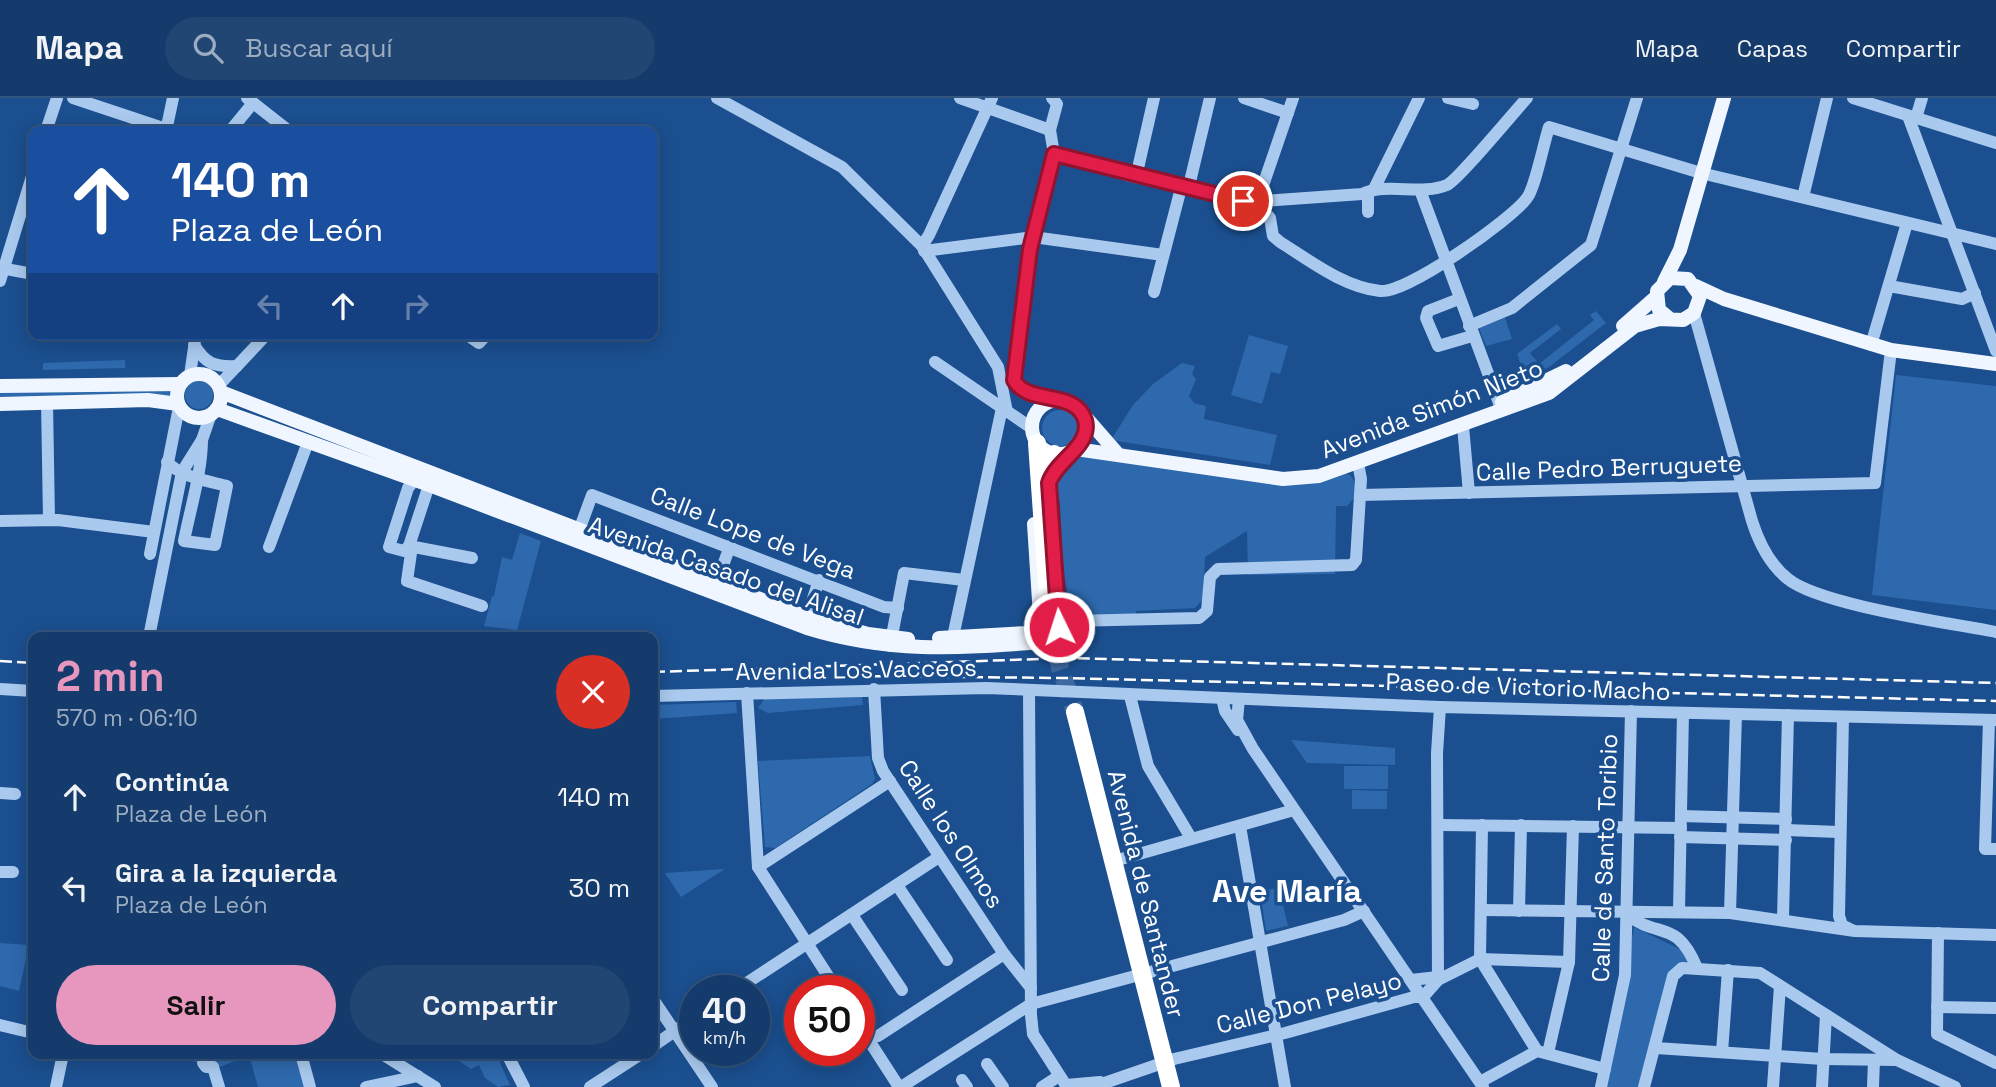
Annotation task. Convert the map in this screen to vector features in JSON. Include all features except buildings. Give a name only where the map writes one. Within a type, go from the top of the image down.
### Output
[{"type":"highway","points":[[1034,435],[1048,599]]},
{"type":"highway","points":[[1040,485],[1044,469],[1067,451]]},
{"type":"highway","name":"Avenida de Santander","points":[[1075,712],[1171,1087]]},
{"type":"main road","points":[[1724,299],[1673,320],[1660,310],[1656,297],[1680,250],[1701,173],[1725,102]]},
{"type":"main road","points":[[1680,250],[1692,283],[1700,296],[1696,310]]},
{"type":"main road","points":[[1664,282],[1676,277],[1724,299],[1891,350],[1996,364]]},
{"type":"main road","name":"Avenida Simón Nieto","points":[[1273,475],[1314,469],[1499,403],[1564,373],[1656,297]]},
{"type":"main road","name":"Avenida Simón Nieto","points":[[1067,451],[1117,453],[1273,475],[1283,479],[1310,477],[1358,463],[1549,393],[1635,326],[1649,320],[1673,320]]},
{"type":"main road","points":[[0,386],[185,380],[203,374],[220,389],[214,412],[193,418],[178,405],[148,400],[0,404]]},
{"type":"main road","points":[[178,405],[185,380]]},
{"type":"main road","name":"Avenida Casado del Alisal","points":[[220,389],[417,474],[807,628],[848,641],[1046,642],[1058,627]]},
{"type":"main road","points":[[1040,616],[1032,479],[1034,435],[1039,410],[1057,401],[1070,403],[1081,411],[1117,453]]},
{"type":"main road","points":[[1429,428],[1438,429],[1455,422],[1463,426],[1468,417],[1499,403]]},
{"type":"main road","points":[[1058,627],[1049,483],[1067,451],[1083,440],[1086,428],[1081,411]]},
{"type":"main road","name":"Avenida Casado del Alisal","points":[[214,412],[417,474],[429,485],[717,582],[807,617],[891,642],[1027,633],[1034,630],[1040,616]]},
{"type":"main road","points":[[1034,435],[1067,451]]},
{"type":"main road","points":[[1314,469],[1325,470],[1351,461],[1358,463],[1363,456],[1384,449],[1393,441]]},
{"type":"street","points":[[48,126],[57,98]]},
{"type":"street","points":[[74,98],[154,126]]},
{"type":"street","points":[[167,126],[173,98]]},
{"type":"street","points":[[717,98],[842,167],[923,248],[998,367],[1004,410],[953,637]]},
{"type":"street","points":[[960,98],[990,103],[1050,130]]},
{"type":"street","points":[[1052,98],[1057,104],[1050,130],[1054,154],[1032,237],[1014,380],[1020,388],[1057,401]]},
{"type":"street","points":[[1136,177],[1154,98]]},
{"type":"street","points":[[1154,292],[1210,98]]},
{"type":"street","points":[[1244,98],[1291,105],[1257,203]]},
{"type":"street","points":[[1367,212],[1371,190],[1419,98]]},
{"type":"street","points":[[1448,98],[1473,104]]},
{"type":"street","points":[[1054,154],[1184,189],[1257,203],[1371,190],[1420,190],[1449,184],[1527,98]]},
{"type":"street","points":[[1459,299],[1428,311],[1426,318],[1440,347],[1512,308],[1591,245],[1637,98]]},
{"type":"street","points":[[1803,197],[1827,98]]},
{"type":"street","points":[[1853,98],[1996,143]]},
{"type":"street","points":[[1922,98],[1912,117],[1996,351]]},
{"type":"street","points":[[233,126],[250,101],[282,126]]},
{"type":"street","points":[[923,248],[990,103]]},
{"type":"street","points":[[1257,203],[1270,219],[1271,233],[1275,239],[1333,275],[1374,290],[1403,288],[1446,261],[1528,198],[1549,127],[1701,173],[1954,234],[1995,241]]},
{"type":"street","points":[[28,188],[1,272],[28,274]]},
{"type":"street","points":[[1420,190],[1499,403]]},
{"type":"street","points":[[1871,345],[1907,223]]},
{"type":"street","points":[[923,248],[1032,237],[1163,255]]},
{"type":"street","points":[[1889,286],[1962,299],[1975,293]]},
{"type":"street","points":[[1696,310],[1699,336],[1759,543],[1788,579],[1821,596],[1996,632]]},
{"type":"street","points":[[1673,320],[1699,336]]},
{"type":"street","points":[[195,340],[202,358],[210,365],[237,366]]},
{"type":"street","points":[[185,380],[195,340]]},
{"type":"street","points":[[220,389],[261,340]]},
{"type":"street","name":"Calle Pedro Berruguete","points":[[1360,495],[1875,483],[1891,350]]},
{"type":"street","points":[[935,362],[1004,410],[1034,435]]},
{"type":"street","points":[[47,402],[49,519]]},
{"type":"street","points":[[150,554],[178,405]]},
{"type":"street","points":[[150,632],[182,472],[202,440],[214,412]]},
{"type":"street","points":[[1463,426],[1469,493]]},
{"type":"street","points":[[175,431],[182,472]]},
{"type":"street","points":[[167,462],[196,478],[227,486],[216,544],[184,541],[196,478],[202,440]]},
{"type":"street","points":[[269,547],[308,442]]},
{"type":"street","points":[[1040,616],[1058,627],[1199,618],[1207,611],[1210,577],[1218,569],[1347,567],[1356,560],[1360,495],[1358,463]]},
{"type":"street","points":[[417,474],[389,547],[401,552],[410,546],[472,558]]},
{"type":"street","points":[[429,485],[410,546],[407,581],[482,606]]},
{"type":"street","name":"Calle Lope de Vega","points":[[577,535],[592,495],[884,607],[898,608]]},
{"type":"street","points":[[0,521],[49,519],[154,532]]},
{"type":"street","points":[[717,582],[730,546]]},
{"type":"street","points":[[891,642],[904,573],[964,580]]},
{"type":"street","points":[[807,617],[819,580]]},
{"type":"street","points":[[0,689],[28,691]]},
{"type":"street","name":"Avenida Los Vacceos","points":[[658,695],[874,689],[1059,691]]},
{"type":"street","name":"Calle los Olmos","points":[[874,689],[878,758],[890,781],[1004,954],[1031,988]]},
{"type":"street","points":[[1029,690],[1033,1034],[1064,1082],[1042,1087]]},
{"type":"street","name":"Paseo de Victorio Macho","points":[[1059,691],[1440,707],[1992,720]]},
{"type":"street","points":[[747,693],[758,867],[827,975]]},
{"type":"street","points":[[1130,696],[1148,766],[1191,838]]},
{"type":"street","points":[[1222,698],[1225,711],[1482,1084],[1543,1052],[1569,962],[1573,825]]},
{"type":"street","points":[[1239,699],[1237,720],[1253,749]]},
{"type":"street","points":[[1423,998],[1438,979],[1437,753],[1440,707]]},
{"type":"street","name":"Calle de Santo Toribio","points":[[1601,1087],[1625,975],[1631,711]]},
{"type":"street","points":[[1679,911],[1683,713]]},
{"type":"street","points":[[1730,912],[1736,714]]},
{"type":"street","points":[[1783,918],[1788,715]]},
{"type":"street","points":[[1843,717],[1839,916],[1842,925],[1855,931]]},
{"type":"street","points":[[1992,720],[1985,849],[1996,849]]},
{"type":"street","points":[[758,867],[890,781]]},
{"type":"street","points":[[0,793],[15,794]]},
{"type":"street","points":[[1114,861],[1294,810]]},
{"type":"street","points":[[1439,825],[1681,827],[1733,818],[1786,830]]},
{"type":"street","points":[[1482,825],[1480,959],[1543,1052],[1605,1069]]},
{"type":"street","points":[[1519,911],[1521,825]]},
{"type":"street","points":[[1240,826],[1285,1087]]},
{"type":"street","points":[[1681,827],[1732,838],[1786,830],[1839,832]]},
{"type":"street","points":[[759,975],[939,857]]},
{"type":"street","points":[[897,885],[947,960]]},
{"type":"street","points":[[875,1048],[900,1087],[1031,1004],[1344,920],[1363,911]]},
{"type":"street","points":[[1482,911],[1626,914],[1730,912],[1855,931],[1996,935]]},
{"type":"street","points":[[1626,914],[1642,924],[1665,930],[1682,939],[1697,968]]},
{"type":"street","points":[[852,915],[902,990]]},
{"type":"street","points":[[1825,927],[1839,916]]},
{"type":"street","points":[[1938,933],[1937,1034],[1996,1063]]},
{"type":"street","points":[[875,1036],[1004,954]]},
{"type":"street","points":[[1411,980],[1438,979],[1480,959],[1569,962]]},
{"type":"street","points":[[1644,1087],[1673,976],[1682,968],[1760,974],[1897,1060],[1955,1087]]},
{"type":"street","points":[[1019,975],[1032,970]]},
{"type":"street","points":[[1722,1052],[1728,970]]},
{"type":"street","points":[[1773,1087],[1780,986]]},
{"type":"street","name":"Calle Don Pelayo","points":[[1064,1082],[1097,1084],[1164,1062],[1414,997],[1423,998]]},
{"type":"street","points":[[658,1006],[712,1087]]},
{"type":"street","points":[[1937,1007],[1996,1008]]},
{"type":"street","points":[[1822,1087],[1826,1015]]},
{"type":"street","points":[[0,1025],[28,1032]]},
{"type":"street","points":[[658,1043],[679,1028]]},
{"type":"street","points":[[1656,1048],[1823,1059],[1897,1060]]},
{"type":"street","points":[[56,1087],[62,1059]]},
{"type":"street","points":[[303,1059],[311,1086]]},
{"type":"street","points":[[390,1059],[435,1087]]},
{"type":"street","points":[[510,1059],[524,1087]]},
{"type":"street","points":[[590,1087],[633,1059]]},
{"type":"street","points":[[213,1060],[219,1087]]},
{"type":"street","points":[[1873,1087],[1874,1060]]},
{"type":"street","points":[[987,1064],[1003,1087]]},
{"type":"street","points":[[366,1087],[418,1076]]},
{"type":"shaded area","points":[[1596,311],[1606,323],[1549,367],[1526,379],[1517,354],[1557,324],[1561,329],[1530,353],[1539,364],[1594,320],[1590,315]]},
{"type":"shaded area","points":[[1505,318],[1512,339],[1486,346],[1479,328]]},
{"type":"shaded area","points":[[1249,335],[1288,346],[1280,374],[1271,372],[1262,404],[1231,395]]},
{"type":"shaded area","points":[[125,360],[125,368],[43,370],[43,363]]},
{"type":"shaded area","points":[[1182,363],[1195,366],[1192,374],[1196,379],[1189,396],[1194,403],[1206,406],[1204,419],[1277,435],[1270,465],[1111,440],[1133,405],[1153,384]]},
{"type":"shaded area","points":[[1896,375],[1996,386],[1996,610],[1872,595]]},
{"type":"shaded area","points":[[199,381],[209,385],[213,395],[209,405],[199,409],[189,405],[185,395],[189,385]]},
{"type":"shaded area","points":[[0,387],[177,390],[176,397],[0,404]]},
{"type":"shaded area","points":[[1060,410],[1073,415],[1078,428],[1073,441],[1060,446],[1047,441],[1042,428],[1047,415]]},
{"type":"shaded area","points":[[1084,454],[1272,480],[1343,472],[1354,481],[1356,496],[1347,506],[1336,506],[1335,574],[1248,575],[1247,531],[1205,557],[1203,599],[1195,608],[1136,611],[1136,615],[1071,615],[1063,567],[1060,503],[1052,487],[1067,462]]},
{"type":"shaded area","points":[[520,533],[541,541],[517,630],[484,626],[494,596],[502,557],[512,560]]},
{"type":"shaded area","points":[[862,697],[863,705],[768,713],[758,708],[765,698]]},
{"type":"shaded area","points":[[736,702],[737,713],[658,719],[658,705]]},
{"type":"shaded area","points":[[1291,740],[1395,748],[1395,765],[1307,763]]},
{"type":"shaded area","points":[[870,756],[875,779],[872,784],[775,848],[765,847],[758,761]]},
{"type":"shaded area","points":[[1344,766],[1388,766],[1388,789],[1344,789]]},
{"type":"shaded area","points":[[1352,790],[1387,791],[1387,809],[1352,809]]},
{"type":"shaded area","points":[[725,869],[681,897],[665,873]]},
{"type":"shaded area","points":[[1279,888],[1288,926],[1266,931],[1260,891]]},
{"type":"shaded area","points":[[1634,927],[1694,956],[1671,986],[1646,1087],[1605,1087]]},
{"type":"shaded area","points":[[0,943],[28,945],[19,991],[0,986]]},
{"type":"shaded area","points":[[188,1059],[239,1059],[220,1067]]},
{"type":"shaded area","points":[[250,1059],[296,1059],[304,1087],[258,1087]]},
{"type":"shaded area","points":[[456,1059],[498,1059],[510,1085],[498,1087],[485,1078],[479,1065],[471,1069]]},
{"type":"tunnel","points":[[1048,599],[1060,668],[1075,712]]},
{"type":"railway","points":[[658,672],[1069,658],[1996,683]]},
{"type":"railway","points":[[0,661],[28,663]]},
{"type":"railway","points":[[852,676],[1064,678],[1996,701]]},
{"type":"district","name":"Ave María","points":[[1287,891]]},
{"type":"route","points":[[1059,627],[1049,483],[1059,464],[1080,445],[1086,422],[1076,406],[1027,391],[1016,385],[1014,380],[1030,249],[1054,154],[1188,190],[1243,201]]}]
